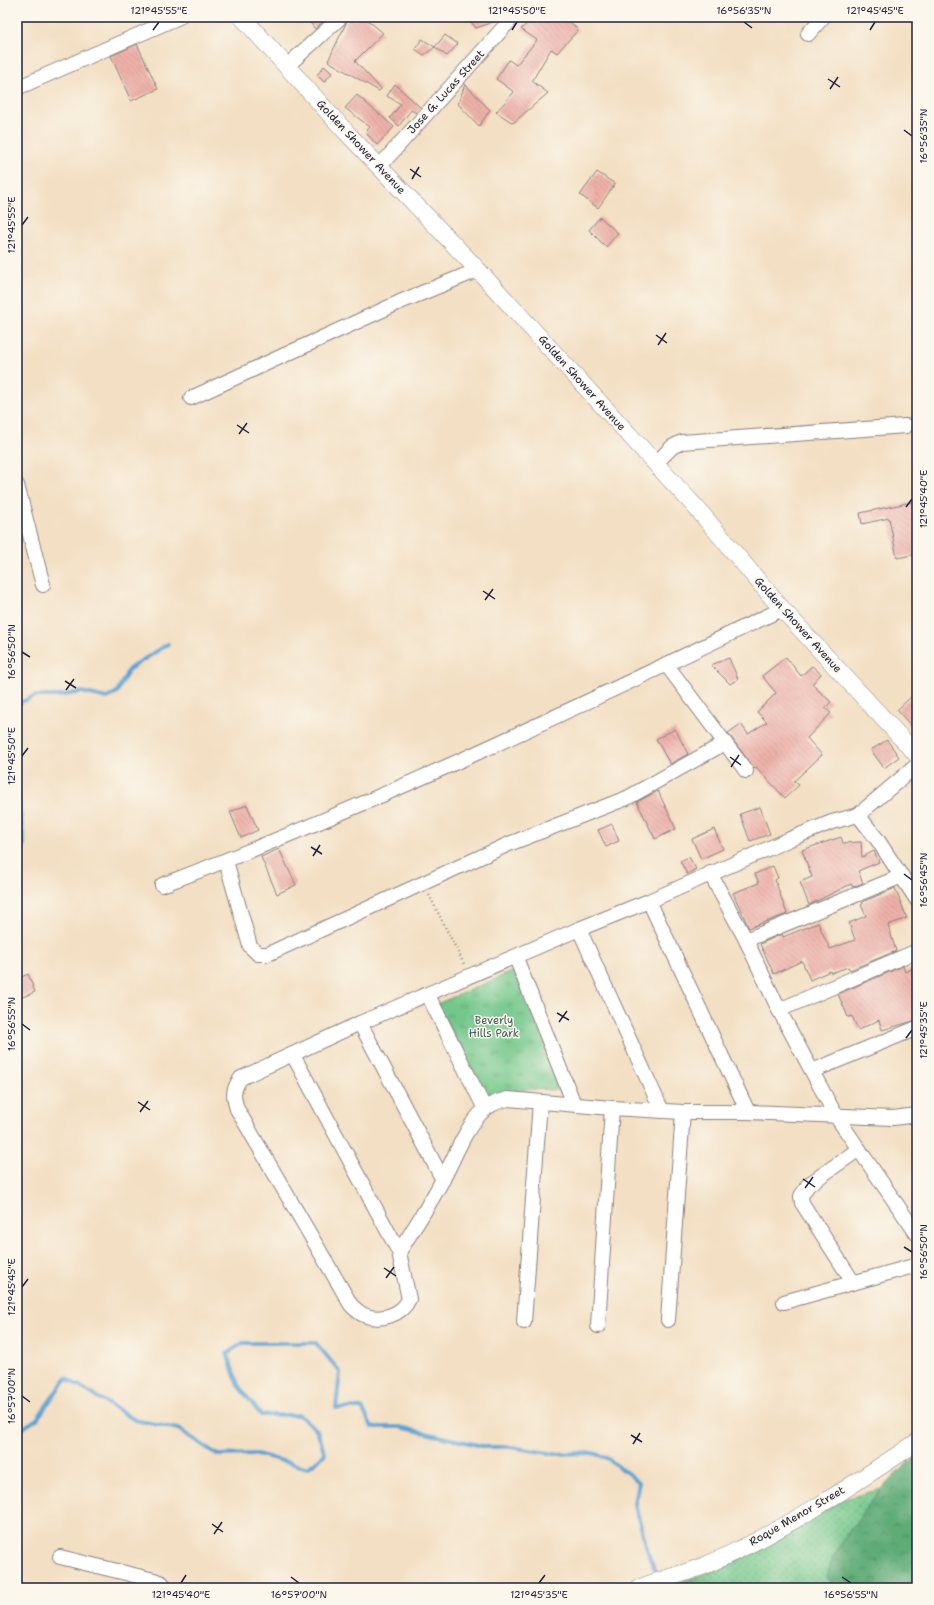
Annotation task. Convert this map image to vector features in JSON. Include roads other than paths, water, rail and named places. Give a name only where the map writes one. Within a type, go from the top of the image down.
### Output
[{"type":"street","points":[[17,88],[179,17]]},
{"type":"street","name":"Golden Shower Avenue","points":[[242,17],[379,167],[478,270],[700,512],[782,609],[917,755]]},
{"type":"street","points":[[287,66],[341,17]]},
{"type":"street","name":"Jose G. Lucas Street","points":[[379,167],[513,17]]},
{"type":"street","points":[[808,34],[824,17]]},
{"type":"street","points":[[191,398],[400,302],[478,270]]},
{"type":"street","points":[[655,464],[672,447],[682,442],[906,426]]},
{"type":"street","points":[[17,485],[43,585]]},
{"type":"street","points":[[162,885],[226,861],[329,819],[474,755],[782,609]]},
{"type":"street","points":[[666,664],[746,770]]},
{"type":"street","points":[[226,861],[245,935],[250,946],[258,954],[268,954],[508,844],[627,798],[725,743]]},
{"type":"street","points":[[293,1055],[399,1252],[408,1287],[409,1299],[406,1306],[393,1315],[375,1318],[363,1315],[351,1306],[236,1110],[233,1097],[234,1087],[241,1078],[360,1023],[516,958],[579,929],[649,901],[710,873],[832,822],[858,815],[917,765]]},
{"type":"street","points":[[858,815],[877,839],[917,900]]},
{"type":"street","points":[[710,873],[746,940],[779,1010],[836,1116],[917,1234]]},
{"type":"street","points":[[746,940],[902,876]]},
{"type":"street","points":[[649,901],[748,1112]]},
{"type":"street","points":[[579,929],[662,1111]]},
{"type":"street","points":[[779,1010],[917,951]]},
{"type":"street","points":[[516,958],[574,1104]]},
{"type":"street","points":[[428,994],[486,1109]]},
{"type":"street","points":[[360,1023],[443,1180]]},
{"type":"street","points":[[812,1071],[917,1028]]},
{"type":"street","points":[[399,1252],[443,1180],[464,1138],[480,1114],[499,1100],[508,1099],[612,1108],[683,1112],[748,1112],[894,1118],[917,1115]]},
{"type":"street","points":[[524,1322],[540,1102]]},
{"type":"street","points":[[598,1326],[612,1108]]},
{"type":"street","points":[[668,1320],[683,1112]]},
{"type":"street","points":[[853,1282],[802,1203],[801,1196],[808,1185],[859,1149]]},
{"type":"street","points":[[784,1302],[917,1265]]},
{"type":"street","name":"Roque Menor Street","points":[[642,1587],[705,1566],[740,1549],[848,1487],[917,1442]]},
{"type":"street","points":[[60,1557],[154,1580],[162,1583],[166,1588]]},
{"type":"waterway","points":[[17,704],[35,696],[58,696],[82,692],[107,698],[117,692],[129,669],[168,644]]},
{"type":"waterway","points":[[17,786],[24,843],[22,850],[17,855]]},
{"type":"waterway","points":[[17,1432],[37,1419],[66,1378],[135,1420],[178,1429],[218,1455],[257,1454],[308,1468],[325,1454],[317,1430],[299,1415],[261,1415],[238,1385],[227,1353],[243,1343],[316,1343],[340,1372],[336,1408],[362,1408],[372,1427],[400,1427],[486,1447],[510,1447],[555,1454],[593,1453],[607,1458],[639,1482],[635,1505],[650,1559],[659,1577]]},
{"type":"park label","name":"Beverly Hills Park","points":[[494,1026]]}]
